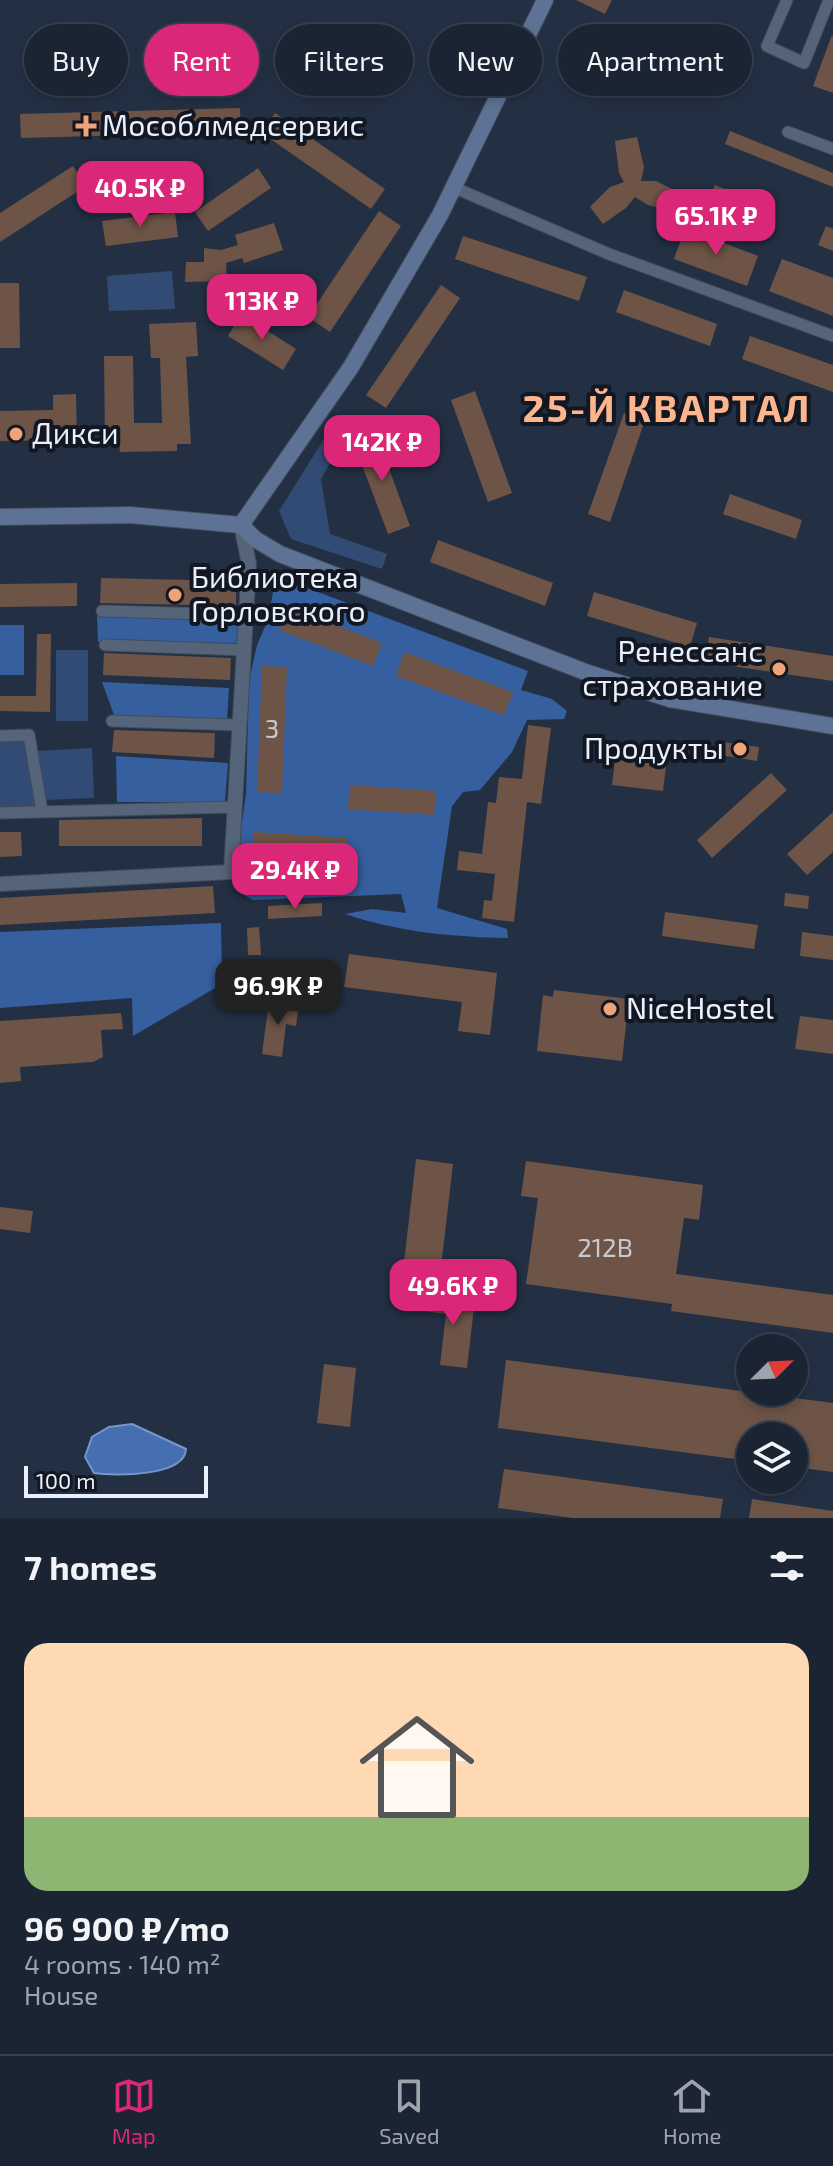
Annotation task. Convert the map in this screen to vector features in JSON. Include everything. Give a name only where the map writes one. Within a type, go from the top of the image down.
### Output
[{"type":"main road","points":[[241,525],[351,367],[455,188],[545,0]]},
{"type":"main road","points":[[0,517],[130,515],[241,525],[255,539],[280,554],[588,673],[670,699],[833,726]]},
{"type":"street","points":[[787,0],[767,46],[804,63],[829,0]]},
{"type":"street","points":[[788,132],[833,149]]},
{"type":"street","points":[[455,188],[609,254],[833,336]]},
{"type":"street","points":[[0,884],[231,872],[249,564],[241,525]]},
{"type":"street","points":[[102,611],[246,615]]},
{"type":"street","points":[[105,645],[245,650]]},
{"type":"street","points":[[112,721],[239,725]]},
{"type":"street","points":[[0,736],[29,735],[42,811]]},
{"type":"street","points":[[0,813],[234,807]]},
{"type":"shaded area","points":[[172,271],[175,309],[109,311],[107,276]]},
{"type":"shaded area","points":[[337,418],[351,426],[321,479],[330,534],[387,554],[382,569],[291,539],[279,511]]},
{"type":"shaded area","points":[[286,580],[528,671],[521,690],[552,699],[567,711],[564,719],[527,720],[512,752],[480,790],[463,792],[452,806],[437,908],[507,929],[508,938],[426,932],[345,914],[372,909],[406,913],[401,894],[253,900],[244,895],[239,843],[246,793],[249,681],[257,645],[268,620],[274,586]]},
{"type":"shaded area","points":[[97,615],[239,619],[239,643],[98,642]]},
{"type":"shaded area","points":[[0,625],[24,625],[24,675],[0,675]]},
{"type":"shaded area","points":[[56,650],[88,650],[88,721],[56,721]]},
{"type":"shaded area","points":[[102,682],[229,688],[227,720],[114,715]]},
{"type":"shaded area","points":[[0,742],[27,742],[39,808],[0,809]]},
{"type":"shaded area","points":[[92,748],[94,798],[45,800],[36,751]]},
{"type":"shaded area","points":[[116,756],[228,763],[225,802],[117,802]]},
{"type":"shaded area","points":[[221,923],[222,984],[133,1036],[132,998],[0,1008],[0,932]]},
{"type":"shaded area","points":[[132,1424],[186,1449],[183,1458],[162,1470],[147,1473],[94,1473],[85,1457],[92,1437],[109,1427]]},
{"type":"building","points":[[576,0],[612,0],[605,14]]},
{"type":"building","points":[[833,36],[833,93],[813,86]]},
{"type":"building","points":[[240,108],[241,132],[21,138],[20,114]]},
{"type":"building","points":[[275,113],[385,189],[371,209],[262,133]]},
{"type":"building","points":[[730,131],[833,173],[833,187],[725,144]]},
{"type":"building","points":[[637,137],[644,167],[641,181],[656,181],[682,194],[673,212],[648,205],[635,197],[626,208],[603,224],[590,207],[610,187],[624,182],[619,173],[615,141]]},
{"type":"building","points":[[73,166],[86,186],[0,242],[0,213]]},
{"type":"building","points":[[258,168],[271,188],[208,231],[195,212]]},
{"type":"building","points":[[715,185],[749,199],[741,218],[707,204]]},
{"type":"building","points":[[379,211],[401,226],[330,332],[308,317]]},
{"type":"building","points":[[175,212],[178,237],[106,246],[102,221]]},
{"type":"building","points":[[274,223],[283,250],[244,263],[242,258],[226,263],[227,281],[185,282],[186,262],[204,262],[204,248],[221,250],[238,245],[235,235]]},
{"type":"building","points":[[826,226],[833,229],[833,251],[818,245]]},
{"type":"building","points":[[685,228],[758,256],[747,286],[674,259]]},
{"type":"building","points":[[463,236],[587,277],[579,301],[455,259]]},
{"type":"building","points":[[782,259],[833,278],[833,316],[769,291]]},
{"type":"building","points":[[0,283],[19,283],[20,348],[0,348]]},
{"type":"building","points":[[441,285],[460,298],[386,408],[366,395]]},
{"type":"building","points":[[624,290],[717,324],[710,346],[616,312]]},
{"type":"building","points":[[241,314],[296,349],[283,370],[228,336]]},
{"type":"building","points":[[196,322],[198,356],[186,357],[191,444],[177,444],[177,451],[120,452],[119,444],[105,444],[104,356],[133,356],[134,423],[162,423],[160,358],[151,358],[149,324]]},
{"type":"building","points":[[750,336],[833,365],[833,392],[742,359]]},
{"type":"building","points":[[475,391],[512,493],[488,502],[451,400]]},
{"type":"building","points":[[76,394],[77,440],[0,441],[0,411],[53,410],[53,395]]},
{"type":"building","points":[[624,413],[645,420],[610,522],[588,514]]},
{"type":"building","points":[[376,433],[410,526],[388,534],[353,441]]},
{"type":"building","points":[[730,494],[802,520],[796,539],[723,514]]},
{"type":"building","points":[[438,540],[553,583],[545,606],[430,562]]},
{"type":"building","points":[[101,578],[236,581],[236,606],[100,603]]},
{"type":"building","points":[[77,583],[77,606],[0,607],[0,584]]},
{"type":"building","points":[[594,592],[697,623],[690,647],[587,616]]},
{"type":"building","points":[[288,607],[382,643],[373,666],[279,630]]},
{"type":"building","points":[[37,634],[51,634],[50,712],[0,711],[0,696],[36,696]]},
{"type":"building","points":[[709,637],[833,656],[833,681],[705,662]]},
{"type":"building","points":[[404,652],[513,692],[504,715],[396,676]]},
{"type":"building","points":[[104,653],[231,658],[230,680],[103,675]]},
{"type":"building","points":[[262,666],[287,667],[282,793],[257,792]]},
{"type":"building","points":[[528,725],[551,728],[541,804],[527,802],[514,922],[482,918],[484,900],[492,901],[495,874],[457,870],[459,851],[482,854],[488,802],[496,803],[499,777],[522,779]]},
{"type":"building","points":[[114,730],[215,733],[214,758],[112,752]]},
{"type":"building","points":[[722,742],[759,747],[757,761],[720,755]]},
{"type":"building","points":[[634,748],[653,751],[653,757],[667,758],[663,791],[612,785],[616,752],[633,754]]},
{"type":"building","points":[[771,773],[787,790],[712,858],[697,840]]},
{"type":"building","points":[[350,785],[436,791],[434,815],[348,809]]},
{"type":"building","points":[[833,812],[833,852],[807,875],[787,854]]},
{"type":"building","points":[[202,818],[202,846],[59,846],[59,820]]},
{"type":"building","points":[[0,832],[21,832],[22,856],[0,857]]},
{"type":"building","points":[[254,832],[347,838],[345,864],[252,857]]},
{"type":"building","points":[[213,886],[215,913],[0,925],[0,898]]},
{"type":"building","points":[[785,893],[809,896],[808,909],[784,906]]},
{"type":"building","points":[[322,903],[322,916],[268,919],[268,906]]},
{"type":"building","points":[[665,912],[758,925],[754,949],[662,936]]},
{"type":"building","points":[[259,927],[261,955],[248,955],[247,928]]},
{"type":"building","points":[[802,932],[833,936],[833,960],[800,956]]},
{"type":"building","points":[[349,954],[497,973],[490,1035],[458,1031],[462,1002],[344,987]]},
{"type":"building","points":[[554,990],[629,999],[622,1061],[537,1051],[543,995],[553,997]]},
{"type":"building","points":[[269,1001],[299,1005],[296,1026],[286,1024],[282,1057],[262,1054]]},
{"type":"building","points":[[121,1013],[123,1029],[101,1030],[103,1057],[93,1062],[20,1067],[21,1081],[0,1083],[0,1021]]},
{"type":"building","points":[[800,1016],[833,1020],[833,1054],[795,1049]]},
{"type":"building","points":[[416,1159],[453,1164],[440,1276],[403,1271]]},
{"type":"building","points":[[526,1161],[703,1185],[699,1220],[684,1218],[676,1274],[833,1295],[833,1333],[671,1311],[672,1304],[526,1284],[538,1198],[521,1196]]},
{"type":"building","points":[[0,1207],[33,1211],[30,1233],[0,1229]]},
{"type":"building","points":[[425,1293],[475,1299],[467,1368],[440,1365],[446,1314],[423,1311]]},
{"type":"building","points":[[506,1360],[736,1390],[736,1406],[808,1406],[808,1400],[833,1403],[833,1472],[808,1469],[808,1422],[736,1422],[736,1459],[498,1428]]},
{"type":"building","points":[[324,1364],[356,1368],[350,1427],[317,1423]]},
{"type":"building","points":[[504,1469],[723,1499],[720,1518],[573,1518],[498,1508]]},
{"type":"building","points":[[752,1499],[833,1511],[833,1518],[749,1518]]},
{"type":"place","name":"Мособлмедсервис","points":[[86,126]]},
{"type":"place","name":"Дикси","points":[[16,434]]},
{"type":"place","name":"Библиотека Горловского","points":[[175,595]]},
{"type":"place","name":"Ренессанс страхование","points":[[779,669]]},
{"type":"place","name":"Продукты","points":[[740,749]]},
{"type":"place","name":"NiceHostel","points":[[610,1009]]},
{"type":"district","name":"25-Й КВАРТАЛ","points":[[667,409]]}]
